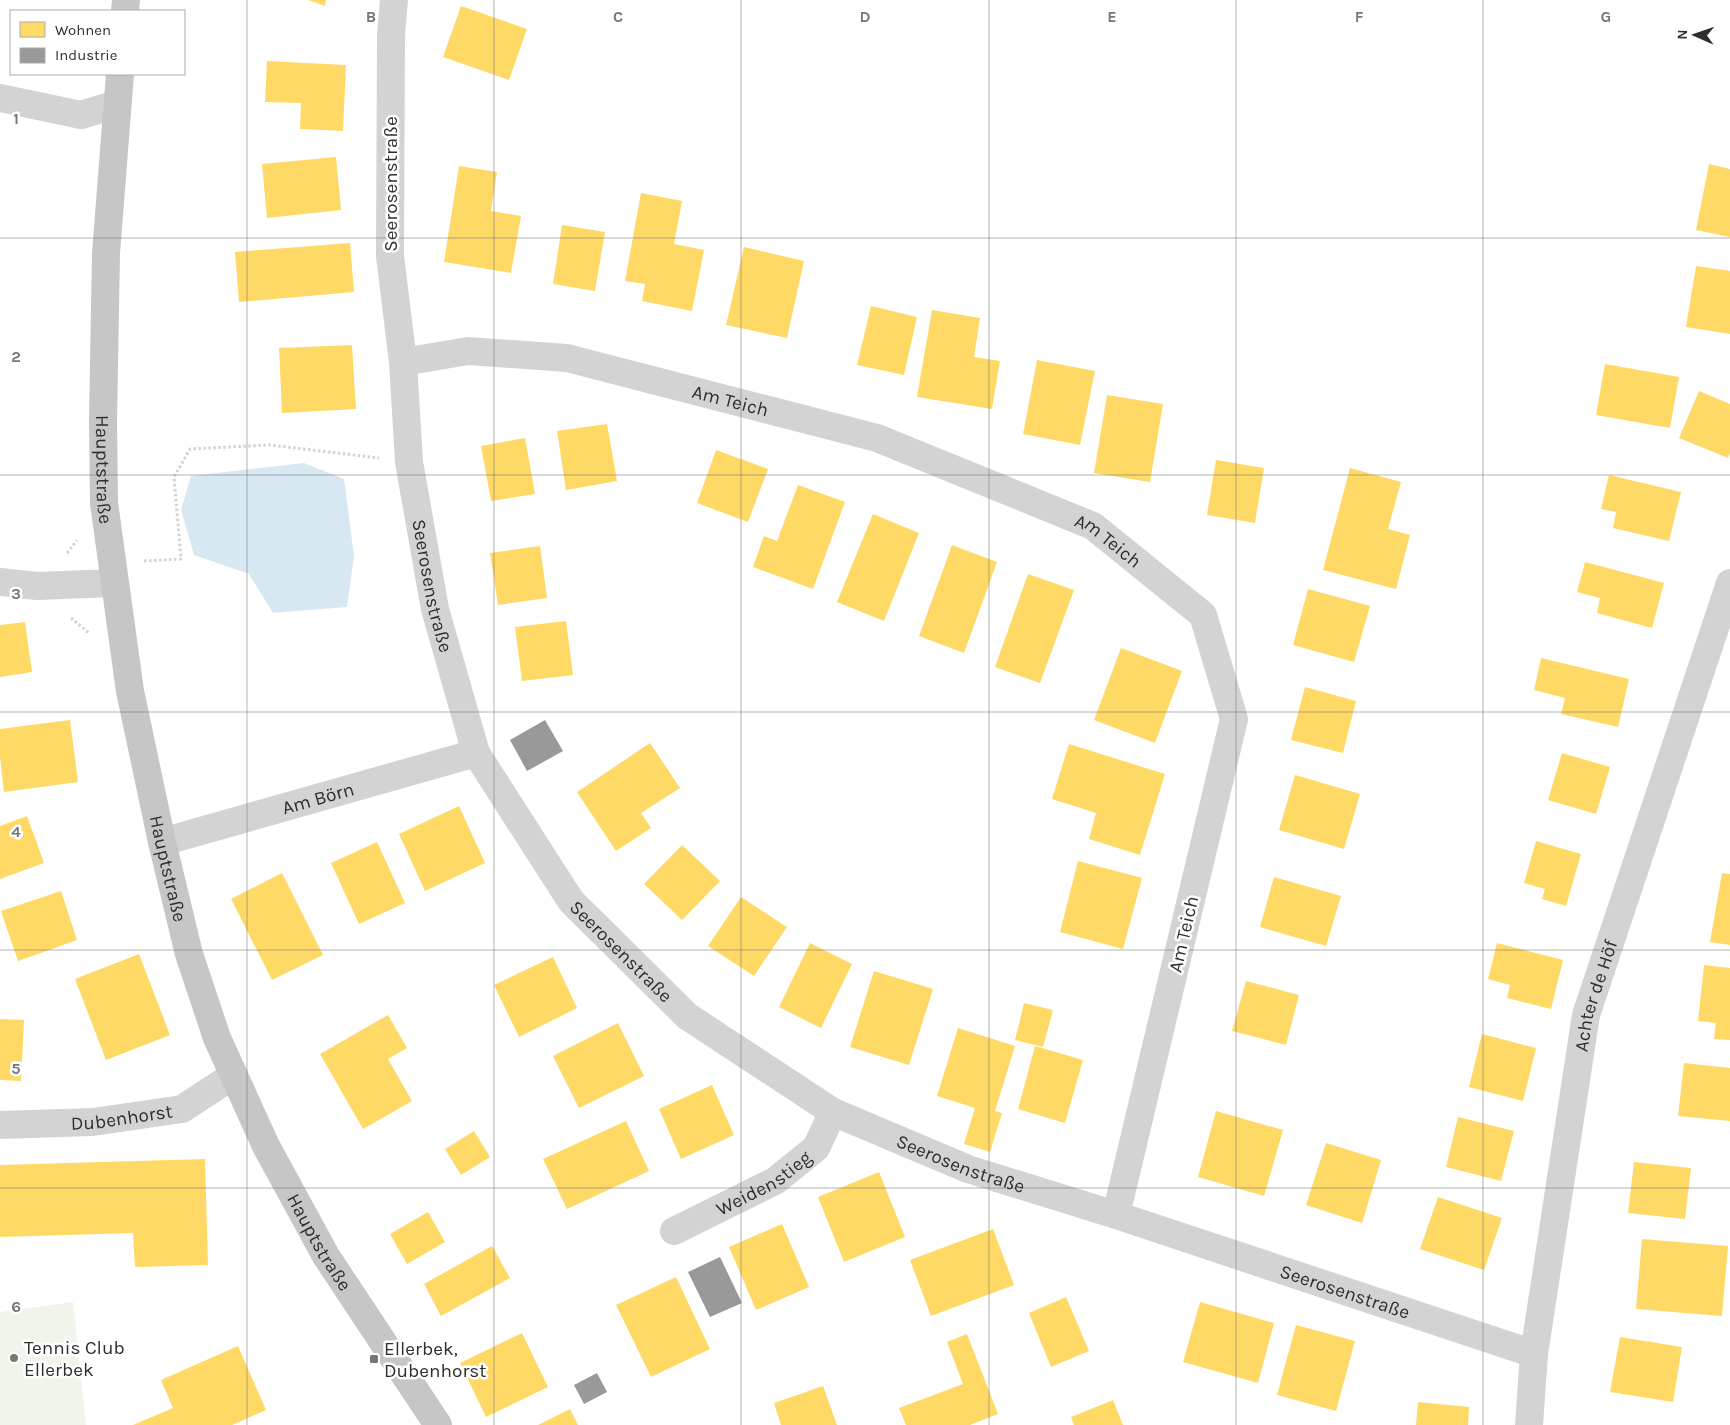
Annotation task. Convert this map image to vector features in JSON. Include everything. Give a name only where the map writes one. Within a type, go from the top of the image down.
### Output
[{"type":"main road","name":"Hauptstraße","points":[[120,75],[106,252],[103,421],[104,494],[114,583],[130,691],[162,842],[189,954],[217,1038],[270,1154],[326,1256],[438,1425]]},
{"type":"street","name":"Seerosenstraße","points":[[394,0],[390,35],[390,256],[403,362],[409,462],[434,609],[476,753],[571,901],[687,1016],[833,1112],[968,1169],[1116,1215],[1534,1354]]},
{"type":"street","points":[[0,98],[82,115],[117,104]]},
{"type":"street","name":"Am Teich","points":[[403,362],[468,351],[567,358],[877,438],[1093,526],[1203,615],[1234,719],[1116,1215]]},
{"type":"street","points":[[0,582],[38,586],[114,583]]},
{"type":"street","name":"Achter de Höf","points":[[1529,1425],[1534,1354],[1586,1015],[1730,583]]},
{"type":"street","name":"Am Börn","points":[[162,842],[476,753]]},
{"type":"street","name":"Dubenhorst","points":[[0,1125],[94,1122],[182,1109],[234,1075]]},
{"type":"street","name":"Weidenstieg","points":[[674,1231],[775,1181],[816,1148],[833,1112]]},
{"type":"path","points":[[140,562],[181,559],[174,477],[190,449],[270,446],[409,462]]},
{"type":"path","points":[[68,616],[77,620],[92,638]]},
{"type":"shaded area","points":[[304,463],[344,479],[354,556],[347,607],[273,613],[249,574],[194,555],[181,510],[191,476]]},
{"type":"shaded area","points":[[73,1302],[86,1425],[0,1425],[0,1312]]},
{"type":"building: Wohnen","points":[[308,0],[326,0],[325,6]]},
{"type":"building: Wohnen","points":[[461,6],[527,29],[509,80],[443,57]]},
{"type":"building: Wohnen","points":[[267,61],[346,65],[343,131],[300,129],[301,103],[265,102]]},
{"type":"building: Wohnen","points":[[336,157],[341,210],[267,218],[262,164]]},
{"type":"building: Wohnen","points":[[1709,164],[1730,169],[1730,237],[1696,230]]},
{"type":"building: Wohnen","points":[[459,166],[497,172],[491,211],[521,216],[511,273],[444,262]]},
{"type":"building: Wohnen","points":[[641,193],[682,201],[674,244],[704,250],[692,311],[642,301],[645,284],[625,281]]},
{"type":"building: Wohnen","points":[[562,225],[605,232],[595,291],[553,284]]},
{"type":"building: Wohnen","points":[[350,243],[354,292],[239,302],[235,252]]},
{"type":"building: Wohnen","points":[[744,247],[804,261],[787,338],[726,325]]},
{"type":"building: Wohnen","points":[[1696,266],[1730,271],[1730,334],[1686,327]]},
{"type":"building: Wohnen","points":[[871,306],[917,317],[904,375],[857,365]]},
{"type":"building: Wohnen","points":[[932,310],[980,318],[974,357],[1000,361],[992,409],[917,397]]},
{"type":"building: Wohnen","points":[[352,345],[356,409],[282,413],[279,348]]},
{"type":"building: Wohnen","points":[[1037,360],[1095,371],[1080,445],[1023,434]]},
{"type":"building: Wohnen","points":[[1605,364],[1679,377],[1670,428],[1596,415]]},
{"type":"building: Wohnen","points":[[1699,391],[1730,404],[1730,453],[1728,458],[1679,438]]},
{"type":"building: Wohnen","points":[[1107,395],[1163,404],[1150,482],[1094,473]]},
{"type":"building: Wohnen","points":[[607,424],[617,481],[566,490],[557,431]]},
{"type":"building: Wohnen","points":[[525,438],[535,494],[491,501],[481,446]]},
{"type":"building: Wohnen","points":[[716,450],[768,469],[748,522],[697,503]]},
{"type":"building: Wohnen","points":[[1216,460],[1264,468],[1255,523],[1207,515]]},
{"type":"building: Wohnen","points":[[1350,468],[1401,482],[1388,529],[1410,535],[1396,589],[1323,570]]},
{"type":"building: Wohnen","points":[[1609,475],[1681,492],[1669,541],[1613,528],[1616,512],[1601,509]]},
{"type":"building: Wohnen","points":[[798,485],[845,502],[813,589],[753,567],[764,536],[777,541]]},
{"type":"building: Wohnen","points":[[873,514],[919,533],[884,621],[837,602]]},
{"type":"building: Wohnen","points":[[952,545],[997,562],[964,653],[919,636]]},
{"type":"building: Wohnen","points":[[540,546],[547,598],[498,605],[490,553]]},
{"type":"building: Wohnen","points":[[1585,562],[1664,583],[1652,628],[1597,613],[1600,598],[1577,592]]},
{"type":"building: Wohnen","points":[[1028,574],[1074,590],[1040,683],[995,667]]},
{"type":"building: Wohnen","points":[[1308,589],[1370,606],[1354,662],[1293,645]]},
{"type":"building: Wohnen","points":[[566,621],[573,675],[522,681],[515,627]]},
{"type":"building: Wohnen","points":[[25,622],[32,672],[0,677],[0,625]]},
{"type":"building: Wohnen","points":[[1121,648],[1182,671],[1155,743],[1094,720]]},
{"type":"building: Wohnen","points":[[1541,658],[1629,679],[1618,727],[1561,714],[1565,698],[1534,690]]},
{"type":"building: Wohnen","points":[[1305,687],[1356,701],[1343,753],[1291,740]]},
{"type":"building: Wohnen","points":[[70,720],[78,782],[4,792],[0,757],[0,729]]},
{"type":"building: Wohnen","points":[[650,743],[680,788],[641,813],[651,828],[616,851],[577,792]]},
{"type":"building: Wohnen","points":[[1069,744],[1165,774],[1140,855],[1089,839],[1096,813],[1052,799]]},
{"type":"building: Wohnen","points":[[1562,753],[1610,767],[1596,814],[1548,800]]},
{"type":"building: Wohnen","points":[[1295,775],[1360,794],[1344,849],[1279,830]]},
{"type":"building: Wohnen","points":[[459,806],[485,863],[425,891],[399,834]]},
{"type":"building: Wohnen","points":[[27,816],[44,863],[0,879],[0,826]]},
{"type":"building: Wohnen","points":[[1536,841],[1581,854],[1566,906],[1542,899],[1545,889],[1524,883]]},
{"type":"building: Wohnen","points":[[377,842],[405,903],[359,924],[331,863]]},
{"type":"building: Wohnen","points":[[682,845],[720,881],[682,920],[644,884]]},
{"type":"building: Wohnen","points":[[1078,861],[1142,878],[1123,949],[1060,932]]},
{"type":"building: Wohnen","points":[[282,873],[323,955],[272,980],[231,899]]},
{"type":"building: Wohnen","points":[[1722,873],[1730,874],[1730,945],[1710,942]]},
{"type":"building: Wohnen","points":[[1274,877],[1341,896],[1326,946],[1260,927]]},
{"type":"building: Wohnen","points":[[61,891],[77,940],[18,961],[1,911]]},
{"type":"building: Wohnen","points":[[741,897],[787,927],[754,976],[708,946]]},
{"type":"building: Wohnen","points":[[810,943],[852,964],[821,1028],[779,1007]]},
{"type":"building: Wohnen","points":[[1497,943],[1563,960],[1551,1009],[1507,998],[1510,985],[1488,979]]},
{"type":"building: Wohnen","points":[[139,954],[170,1035],[106,1060],[75,979]]},
{"type":"building: Wohnen","points":[[553,957],[577,1008],[519,1037],[494,985]]},
{"type":"building: Wohnen","points":[[1704,965],[1730,968],[1730,1040],[1714,1039],[1716,1023],[1698,1021]]},
{"type":"building: Wohnen","points":[[874,971],[933,989],[909,1065],[850,1047]]},
{"type":"building: Wohnen","points":[[1246,981],[1299,995],[1286,1045],[1232,1031]]},
{"type":"building: Wohnen","points":[[1024,1003],[1053,1010],[1043,1047],[1015,1040]]},
{"type":"building: Wohnen","points":[[388,1015],[407,1048],[388,1059],[412,1101],[363,1129],[320,1054]]},
{"type":"building: Wohnen","points":[[0,1019],[24,1020],[21,1081],[0,1080]]},
{"type":"building: Wohnen","points":[[618,1023],[644,1076],[579,1108],[553,1056]]},
{"type":"building: Wohnen","points":[[958,1028],[1015,1046],[995,1111],[1002,1113],[990,1152],[964,1144],[975,1108],[937,1096]]},
{"type":"building: Wohnen","points":[[1482,1034],[1536,1048],[1523,1101],[1469,1087]]},
{"type":"building: Wohnen","points":[[1035,1046],[1083,1060],[1065,1123],[1018,1109]]},
{"type":"building: Wohnen","points":[[1684,1063],[1730,1068],[1730,1121],[1678,1116]]},
{"type":"building: Wohnen","points":[[712,1085],[734,1135],[681,1159],[659,1109]]},
{"type":"building: Wohnen","points":[[1216,1111],[1283,1130],[1264,1196],[1198,1177]]},
{"type":"building: Wohnen","points":[[1458,1117],[1514,1131],[1501,1181],[1446,1167]]},
{"type":"building: Wohnen","points":[[626,1121],[649,1171],[567,1209],[543,1159]]},
{"type":"building: Wohnen","points":[[474,1131],[490,1157],[461,1175],[445,1149]]},
{"type":"building: Wohnen","points":[[1326,1143],[1381,1160],[1362,1223],[1306,1205]]},
{"type":"building: Wohnen","points":[[205,1159],[208,1265],[135,1267],[133,1233],[0,1237],[0,1165]]},
{"type":"building: Wohnen","points":[[1634,1162],[1691,1168],[1685,1219],[1628,1213]]},
{"type":"building: Wohnen","points":[[879,1172],[905,1237],[844,1262],[818,1197]]},
{"type":"building: Wohnen","points":[[1438,1197],[1502,1218],[1484,1270],[1420,1249]]},
{"type":"building: Wohnen","points":[[428,1212],[445,1242],[407,1264],[390,1234]]},
{"type":"building: Wohnen","points":[[782,1224],[809,1287],[756,1310],[729,1247]]},
{"type":"building: Wohnen","points":[[993,1229],[1014,1285],[931,1316],[910,1260]]},
{"type":"building: Wohnen","points":[[1642,1239],[1728,1246],[1722,1316],[1636,1309]]},
{"type":"building: Wohnen","points":[[492,1246],[510,1278],[441,1316],[424,1284]]},
{"type":"building: Wohnen","points":[[676,1277],[710,1349],[651,1377],[616,1305]]},
{"type":"building: Wohnen","points":[[1066,1297],[1089,1351],[1051,1367],[1029,1313]]},
{"type":"building: Wohnen","points":[[1200,1302],[1274,1323],[1258,1383],[1183,1362]]},
{"type":"building: Wohnen","points":[[1296,1325],[1355,1341],[1336,1411],[1277,1395]]},
{"type":"building: Wohnen","points":[[522,1333],[548,1387],[486,1417],[460,1363]]},
{"type":"building: Wohnen","points":[[967,1334],[998,1414],[970,1425],[906,1425],[899,1408],[963,1384],[947,1342]]},
{"type":"building: Wohnen","points":[[1620,1337],[1682,1347],[1673,1402],[1610,1392]]},
{"type":"building: Wohnen","points":[[238,1346],[266,1410],[232,1425],[133,1425],[173,1408],[161,1380]]},
{"type":"building: Wohnen","points":[[823,1386],[837,1425],[781,1425],[774,1403]]},
{"type":"building: Wohnen","points":[[1113,1400],[1123,1425],[1074,1425],[1071,1417]]},
{"type":"building: Wohnen","points":[[1418,1402],[1469,1407],[1468,1425],[1416,1425]]},
{"type":"building: Wohnen","points":[[570,1409],[578,1425],[538,1425]]},
{"type":"building: Industrie","points":[[545,720],[563,751],[527,771],[510,740]]},
{"type":"building: Industrie","points":[[720,1257],[742,1303],[710,1317],[688,1272]]},
{"type":"building: Industrie","points":[[597,1373],[607,1392],[584,1404],[574,1385]]},
{"type":"place","name":"Tennis Club Ellerbek","points":[[14,1358]]},
{"type":"place","name":"Ellerbek, Dubenhorst","points":[[374,1359]]}]
